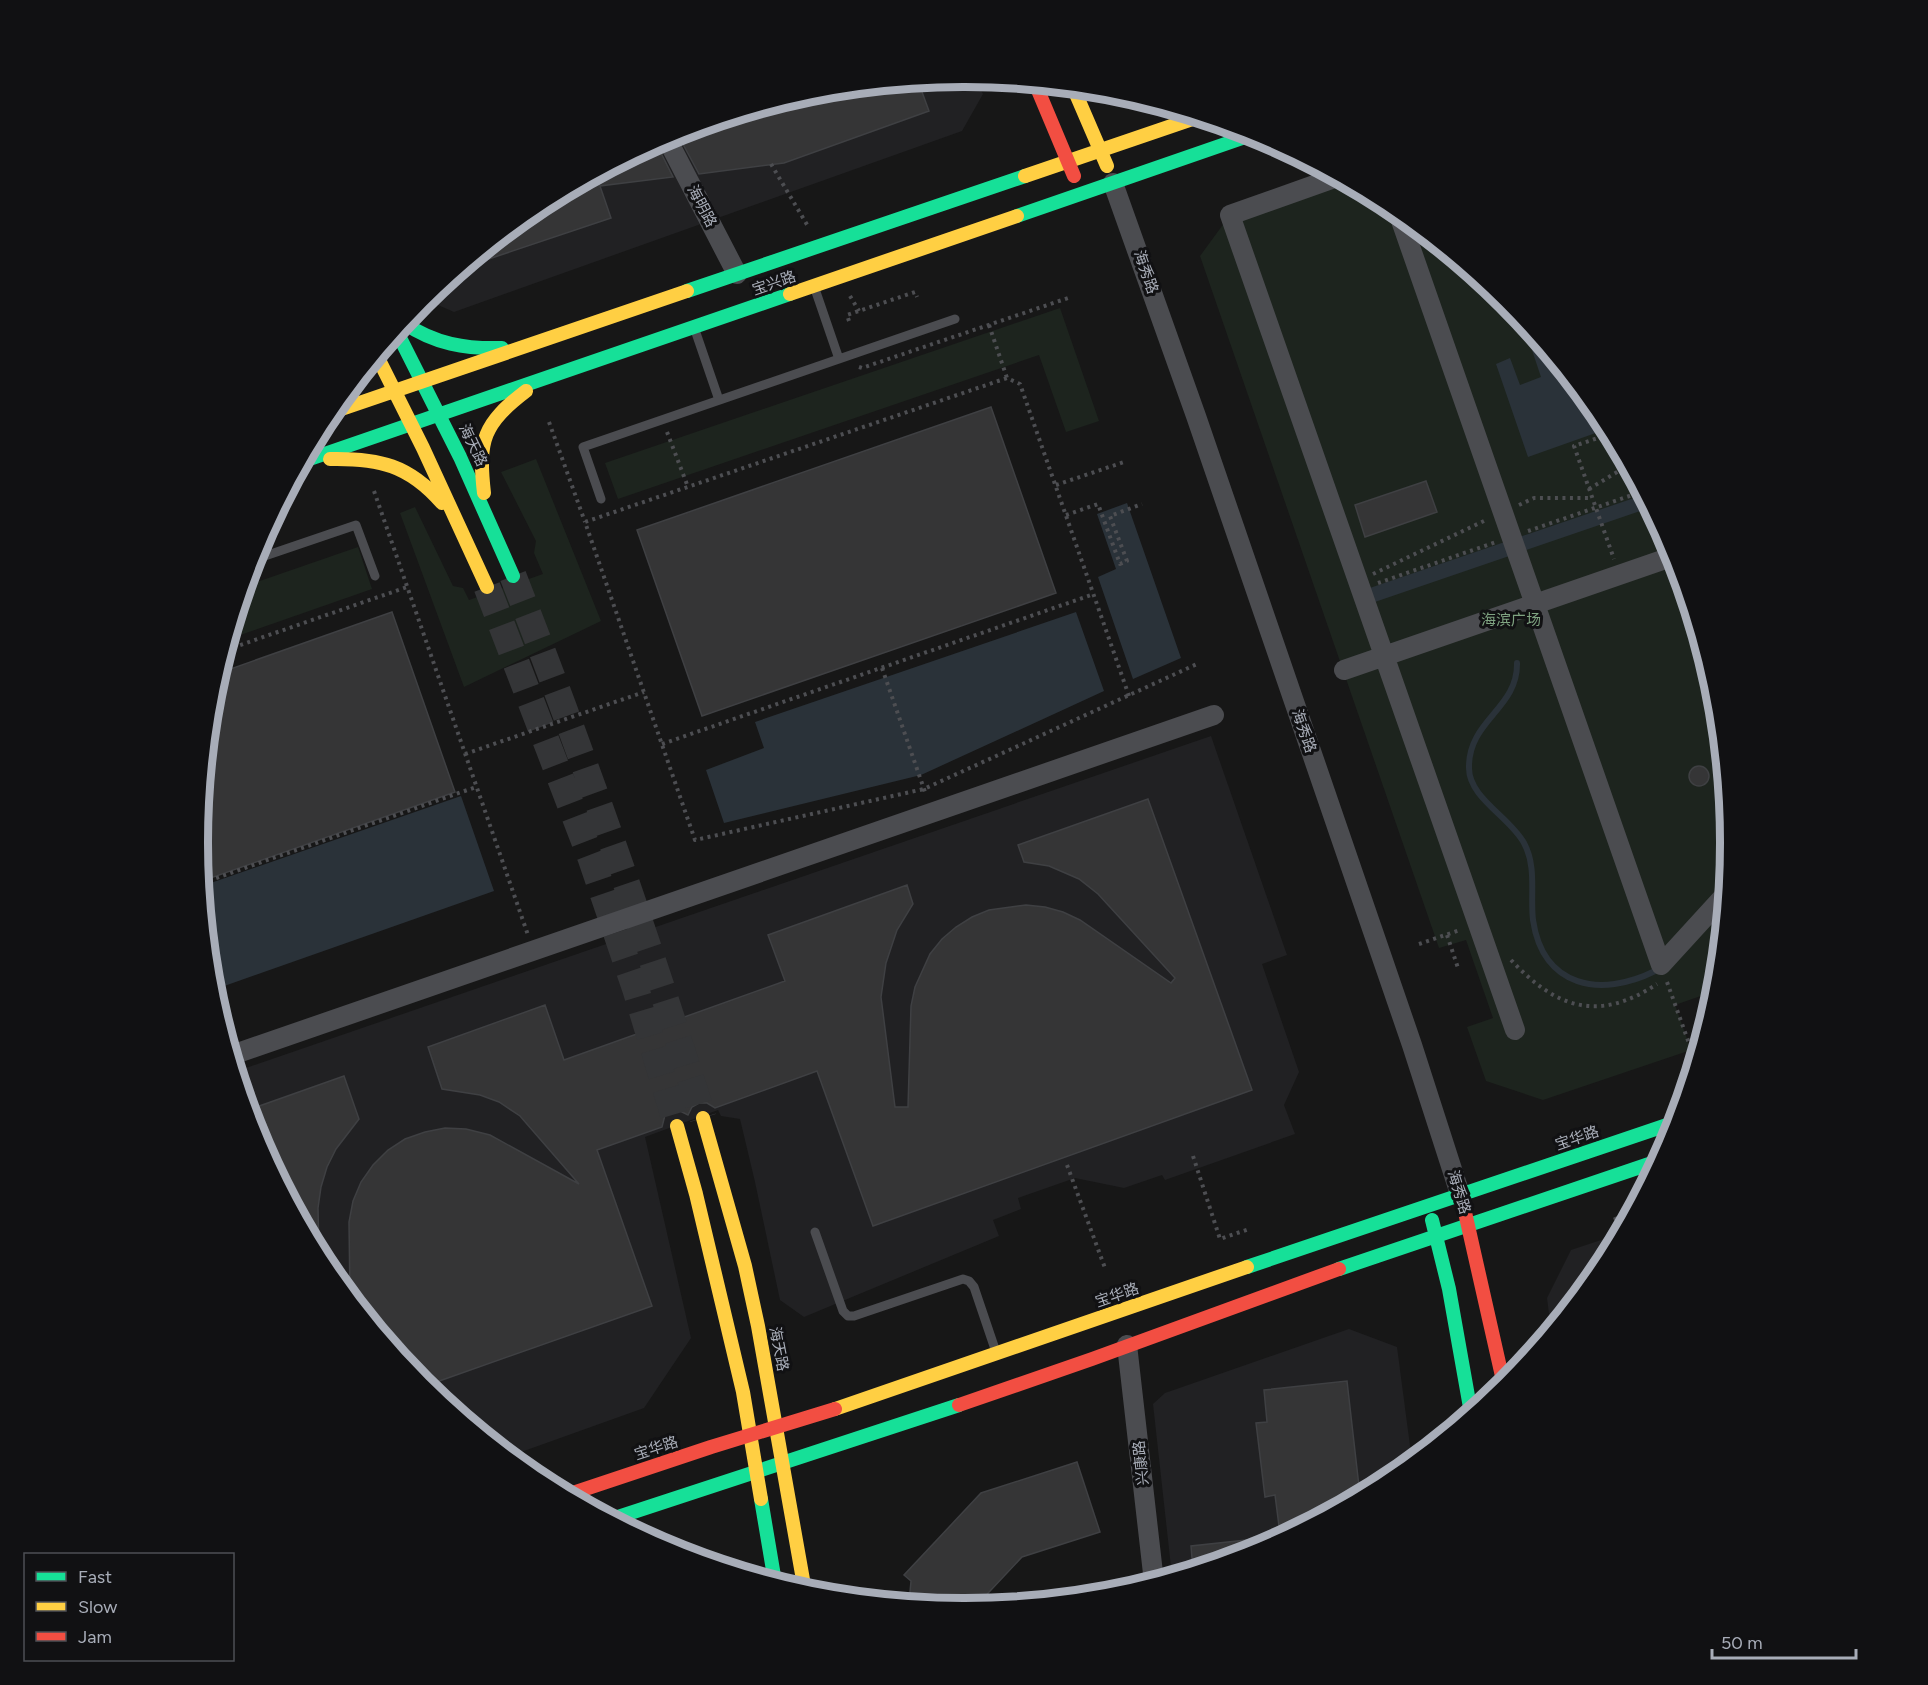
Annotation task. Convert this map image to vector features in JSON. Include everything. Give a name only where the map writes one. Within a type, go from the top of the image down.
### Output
[{"type":"main road","points":[[1039,91],[1081,194]]},
{"type":"main road","name":"海秀路","points":[[1077,96],[1113,183]]},
{"type":"main road","name":"宝兴路","points":[[347,408],[1187,121]]},
{"type":"main road","name":"宝兴路","points":[[315,457],[1239,139]]},
{"type":"main road","points":[[411,328],[446,345],[470,349],[525,348]]},
{"type":"main road","name":"海天路","points":[[401,339],[487,515],[513,576]]},
{"type":"main road","points":[[381,363],[487,587]]},
{"type":"main road","points":[[487,515],[480,465],[485,434],[490,423],[507,405],[540,380]]},
{"type":"main road","points":[[313,460],[352,458],[391,464],[410,474],[433,491],[460,528]]},
{"type":"main road","name":"海天路","points":[[703,1118],[745,1266],[803,1580]]},
{"type":"main road","points":[[677,1126],[727,1317],[757,1471],[774,1573]]},
{"type":"main road","name":"宝华路","points":[[577,1492],[750,1434],[823,1413],[1428,1204],[1664,1126]]},
{"type":"main road","points":[[1633,1136],[1623,1144],[1622,1156],[1630,1166],[1635,1168],[1643,1166]]},
{"type":"main road","points":[[621,1515],[954,1407],[1092,1359],[1247,1300],[1648,1164]]},
{"type":"main road","name":"海秀路","points":[[1460,1194],[1501,1373]]},
{"type":"main road","points":[[1428,1204],[1470,1404]]},
{"type":"street","name":"海明路","points":[[671,147],[737,274]]},
{"type":"street","points":[[1327,180],[1230,215],[1515,1030]]},
{"type":"street","name":"海秀路","points":[[1113,183],[1270,631],[1412,1045],[1460,1194]]},
{"type":"street","points":[[1404,228],[1661,965],[1717,904]]},
{"type":"street","points":[[1344,670],[1664,559]]},
{"type":"street","points":[[239,1053],[1214,715]]},
{"type":"street","name":"兴康路","points":[[1127,1345],[1153,1574]]},
{"type":"lane","points":[[814,286],[839,359]]},
{"type":"lane","points":[[601,499],[583,447],[955,319]]},
{"type":"lane","points":[[694,327],[719,400]]},
{"type":"lane","points":[[265,556],[356,525],[375,576]]},
{"type":"lane","points":[[815,1232],[843,1311],[848,1316],[854,1316],[963,1279],[969,1281],[974,1287],[997,1354]]},
{"type":"path","points":[[848,318],[916,295]]},
{"type":"path","points":[[989,325],[1007,378]]},
{"type":"path","points":[[585,522],[1007,378],[1020,384],[1129,696]]},
{"type":"path","points":[[663,419],[688,487]]},
{"type":"path","points":[[549,422],[695,840],[924,789],[1197,664]]},
{"type":"path","points":[[1601,437],[1574,446],[1620,575]]},
{"type":"path","points":[[1056,485],[1127,461]]},
{"type":"path","points":[[1589,489],[1621,470]]},
{"type":"path","points":[[374,491],[533,951]]},
{"type":"path","points":[[1358,582],[1534,498],[1592,498]]},
{"type":"path","points":[[1066,515],[1098,504],[1120,564],[1127,561],[1110,516],[1142,504]]},
{"type":"path","points":[[234,647],[407,587]]},
{"type":"path","points":[[662,744],[1094,594]]},
{"type":"path","points":[[882,668],[921,778]]},
{"type":"path","points":[[465,754],[644,692]]},
{"type":"path","points":[[210,880],[476,787]]},
{"type":"path","points":[[1419,945],[1478,924]]},
{"type":"path","points":[[1447,935],[1458,968]]},
{"type":"path","points":[[1506,954],[1542,989],[1561,1000],[1578,1005],[1611,1004],[1629,1000],[1666,978],[1691,1048]]},
{"type":"path","points":[[1193,1156],[1220,1239],[1249,1229]]},
{"type":"path","points":[[1067,1165],[1105,1268]]},
{"type":"path","points":[[1615,1217],[1617,1222]]},
{"type":"shaded area","points":[[964,87],[979,88],[983,94],[962,131],[454,312],[435,304],[504,243],[544,214],[586,188],[675,145],[721,127],[768,113],[865,93]]},
{"type":"shaded area","points":[[1536,349],[1598,432],[1528,457],[1496,364],[1510,358],[1520,385],[1541,377],[1532,350]]},
{"type":"shaded area","points":[[1636,497],[1643,510],[1369,604],[1364,590]]},
{"type":"shaded area","points":[[1127,503],[1181,658],[1133,679],[1098,577],[1116,569],[1097,514]]},
{"type":"shaded area","points":[[1076,612],[1104,691],[921,775],[724,823],[706,770],[764,748],[755,722]]},
{"type":"shaded area","points":[[1211,736],[1287,955],[1262,964],[1299,1072],[1284,1105],[1295,1134],[1165,1180],[1162,1175],[1124,1188],[1075,1178],[1018,1198],[1021,1209],[993,1220],[999,1236],[804,1317],[780,1300],[740,1119],[721,1116],[718,1110],[645,1137],[691,1338],[644,1408],[519,1453],[466,1411],[430,1377],[396,1341],[336,1262],[286,1177],[266,1132],[244,1069]]},
{"type":"shaded area","points":[[461,796],[494,891],[222,987],[210,883]]},
{"type":"shaded area","points":[[1607,1238],[1550,1319],[1547,1298],[1571,1250]]},
{"type":"shaded area","points":[[1349,1329],[1397,1347],[1411,1452],[1342,1497],[1298,1520],[1207,1558],[1171,1569],[1153,1404],[1165,1393]]},
{"type":"green space","name":"海滨广场","points":[[1327,180],[1384,214],[1462,274],[1532,344],[1592,423],[1642,508],[1662,553],[1694,647],[1705,695],[1718,793],[1720,842],[1718,892],[1705,990],[1704,995],[1675,1005],[1690,1050],[1543,1100],[1486,1081],[1467,1027],[1493,1018],[1466,940],[1439,948],[1200,256],[1230,215]]},
{"type":"green space","points":[[1060,308],[1099,421],[1066,432],[1039,355],[618,499],[605,463]]},
{"type":"green space","points":[[536,459],[601,621],[464,687],[400,513],[415,507],[453,586],[463,588],[469,600],[543,574],[534,553],[536,541],[501,472]]},
{"type":"green space","points":[[358,547],[372,589],[238,636],[255,582]]},
{"type":"building","points":[[921,89],[929,111],[784,163],[699,174],[682,142],[721,127],[768,113],[865,93]]},
{"type":"building","points":[[660,152],[673,177],[600,186],[611,218],[481,262],[544,214],[586,188]]},
{"type":"building","points":[[991,407],[1056,593],[702,716],[637,530]]},
{"type":"building","points":[[1426,481],[1437,512],[1365,537],[1355,505]]},
{"type":"building","points":[[392,612],[455,792],[209,878],[210,793],[215,744],[229,670]]},
{"type":"building","points":[[1699,766],[1706,769],[1709,776],[1706,783],[1699,786],[1692,783],[1689,776],[1692,769]]},
{"type":"building","points":[[1148,799],[1252,1090],[873,1226],[817,1071],[715,1108],[707,1103],[699,1103],[692,1107],[688,1115],[680,1111],[672,1111],[665,1115],[662,1127],[597,1150],[652,1306],[436,1382],[396,1341],[350,1281],[349,1222],[353,1201],[361,1182],[373,1165],[388,1150],[405,1139],[445,1128],[466,1129],[490,1135],[579,1184],[520,1116],[499,1102],[480,1095],[442,1089],[428,1047],[545,1005],[564,1060],[785,981],[768,935],[907,885],[913,904],[897,930],[886,963],[881,997],[895,1107],[908,1107],[911,1006],[915,987],[930,954],[942,939],[972,917],[989,910],[1026,905],[1063,912],[1080,920],[1171,983],[1175,978],[1098,894],[1079,879],[1049,866],[1024,862],[1018,845]]},
{"type":"building","points":[[344,1076],[359,1119],[336,1149],[327,1167],[318,1208],[319,1234],[286,1177],[257,1107]]},
{"type":"building","points":[[1347,1381],[1359,1486],[1287,1525],[1279,1526],[1275,1495],[1265,1497],[1256,1423],[1267,1422],[1264,1390]]},
{"type":"building","points":[[1077,1462],[1100,1532],[1022,1557],[984,1597],[910,1596],[911,1581],[904,1575],[981,1493]]},
{"type":"building","points":[[1255,1539],[1192,1562],[1191,1546]]},
{"type":"waterway","points":[[1517,663],[1515,679],[1510,692],[1476,738],[1469,768],[1476,789],[1518,834],[1528,852],[1532,871],[1533,920],[1539,943],[1549,960],[1562,973],[1578,981],[1595,985],[1615,984],[1655,971]]},
{"type":"tunnel","points":[[513,576],[613,845],[703,1118]]},
{"type":"tunnel","points":[[487,587],[591,858],[636,990],[677,1126]]},
{"type":"traffic: fast","points":[[1017,216],[1239,139]]},
{"type":"traffic: fast","points":[[687,291],[1025,176]]},
{"type":"traffic: fast","points":[[315,457],[790,294]]},
{"type":"traffic: fast","points":[[412,327],[427,336],[451,344],[502,348]]},
{"type":"traffic: fast","points":[[401,339],[460,457],[513,576]]},
{"type":"traffic: fast","points":[[1247,1267],[1664,1126]]},
{"type":"traffic: fast","points":[[1339,1269],[1648,1165]]},
{"type":"traffic: fast","points":[[1432,1220],[1449,1289],[1469,1404]]},
{"type":"traffic: fast","points":[[622,1516],[959,1405]]},
{"type":"traffic: fast","points":[[761,1499],[774,1573]]},
{"type":"traffic: slow","points":[[1077,96],[1107,166]]},
{"type":"traffic: slow","points":[[1025,176],[1187,121]]},
{"type":"traffic: slow","points":[[790,294],[1017,216]]},
{"type":"traffic: slow","points":[[348,407],[687,291]]},
{"type":"traffic: slow","points":[[381,363],[423,448],[487,587]]},
{"type":"traffic: slow","points":[[484,493],[482,459],[487,434],[500,413],[526,391]]},
{"type":"traffic: slow","points":[[330,459],[364,460],[392,466],[417,480],[442,503]]},
{"type":"traffic: slow","points":[[703,1118],[745,1266],[758,1326],[803,1580]]},
{"type":"traffic: slow","points":[[677,1126],[696,1194],[743,1392],[761,1499]]},
{"type":"traffic: slow","points":[[835,1409],[1247,1267]]},
{"type":"traffic: jam","points":[[1038,91],[1074,176]]},
{"type":"traffic: jam","points":[[1464,1208],[1501,1373]]},
{"type":"traffic: jam","points":[[959,1405],[1339,1269]]},
{"type":"traffic: jam","points":[[577,1492],[835,1409]]}]
